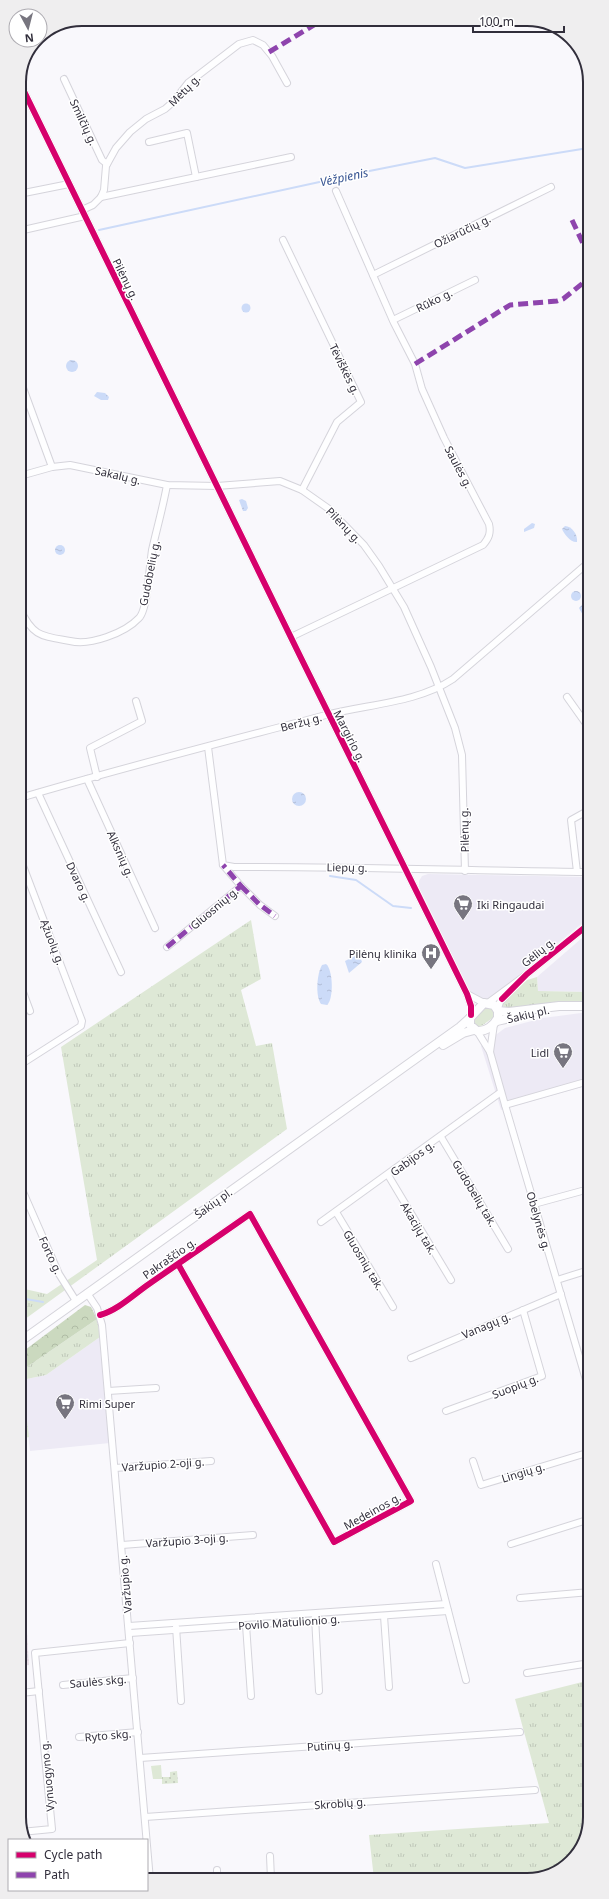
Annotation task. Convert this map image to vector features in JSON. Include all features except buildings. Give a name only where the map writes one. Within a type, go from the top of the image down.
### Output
[{"type":"main road","points":[[486,1003],[494,1005],[498,1010],[495,1022],[484,1031],[476,1031],[470,1025],[470,1016],[486,1003]]},
{"type":"main road","name":"Šakių pl.","points":[[495,1022],[559,1006]]},
{"type":"main road","name":"Šakių pl.","points":[[498,1010],[509,1012],[559,1006],[583,1006]]},
{"type":"main road","name":"Šakių pl.","points":[[26,1337],[406,1066],[470,1016]]},
{"type":"main road","name":"Šakių pl.","points":[[406,1066],[463,1033],[476,1031]]},
{"type":"street","name":"Mėtų g.","points":[[101,197],[104,190],[107,164],[116,148],[130,132],[146,119],[165,109],[173,102],[188,83],[239,44],[252,40],[263,45],[272,56],[288,82]]},
{"type":"street","name":"Smilčių g.","points":[[64,79],[102,160],[107,164]]},
{"type":"street","name":"Pilėnų g.","points":[[26,95],[217,486],[280,481],[302,490],[329,509],[348,526],[379,566],[391,588],[404,607],[440,688],[455,728],[462,755],[465,871]]},
{"type":"street","points":[[149,142],[186,134],[196,177]]},
{"type":"street","points":[[82,210],[93,205],[101,197],[291,156]]},
{"type":"street","points":[[26,193],[69,184]]},
{"type":"street","name":"Ožiarūčių g.","points":[[373,275],[551,187]]},
{"type":"street","name":"Saulės g.","points":[[291,637],[391,588],[484,546],[488,540],[490,532],[489,524],[444,438],[422,389],[415,364],[393,320],[336,191]]},
{"type":"street","points":[[26,229],[85,216]]},
{"type":"street","name":"Tėviškės g.","points":[[283,240],[361,402],[337,422],[302,490]]},
{"type":"street","name":"Rūko g.","points":[[393,320],[475,280]]},
{"type":"street","points":[[26,394],[52,467]]},
{"type":"street","name":"Sakalų g.","points":[[26,474],[52,467],[76,466],[167,485],[217,486]]},
{"type":"street","name":"Gudobelių g.","points":[[26,619],[31,628],[39,635],[76,643],[86,643],[103,638],[125,628],[140,618],[146,597],[152,550],[167,485]]},
{"type":"street","name":"Margirio g.","points":[[217,486],[328,715],[467,994],[471,1006],[470,1016]]},
{"type":"street","name":"Beržų g.","points":[[26,796],[328,715],[400,699],[440,688],[471,664],[583,566]]},
{"type":"street","points":[[567,697],[583,720]]},
{"type":"street","points":[[97,777],[90,748],[142,721],[136,702]]},
{"type":"street","points":[[208,747],[223,865]]},
{"type":"street","name":"Alksnių g.","points":[[87,779],[155,928]]},
{"type":"street","name":"Dvaro g.","points":[[38,793],[121,972]]},
{"type":"street","points":[[577,872],[571,820],[583,813]]},
{"type":"street","name":"Liepų g.","points":[[223,865],[234,867],[335,866],[465,871],[583,872]]},
{"type":"street","name":"Gluosnių g.","points":[[167,946],[241,886],[223,865]]},
{"type":"street","name":"Ąžuolų g.","points":[[26,873],[82,1021],[80,1026],[26,1061]]},
{"type":"street","points":[[241,886],[260,905],[275,916]]},
{"type":"street","name":"Gėlių g.","points":[[486,1003],[527,974],[583,929]]},
{"type":"street","name":"Gėlių g.","points":[[498,1010],[502,999],[527,974]]},
{"type":"street","points":[[467,994],[486,1003]]},
{"type":"street","points":[[26,1000],[30,1011]]},
{"type":"street","name":"Obelynės g.","points":[[490,1052],[495,1022]]},
{"type":"street","name":"Obelynės g.","points":[[476,1031],[490,1052],[583,1367]]},
{"type":"street","points":[[505,1105],[583,1083]]},
{"type":"street","name":"Gabijos g.","points":[[321,1222],[441,1137],[501,1092]]},
{"type":"street","name":"Gudobelių tak.","points":[[441,1137],[508,1249]]},
{"type":"street","name":"Akacijų tak.","points":[[388,1175],[451,1280]]},
{"type":"street","points":[[534,1204],[583,1191]]},
{"type":"street","name":"Forto g.","points":[[26,1199],[59,1274],[76,1301]]},
{"type":"street","name":"Gluosnių tak.","points":[[336,1212],[393,1307]]},
{"type":"street","name":"Pakraščio g.","points":[[100,1315],[113,1310],[250,1214]]},
{"type":"street","name":"Medeinos g.","points":[[178,1264],[334,1542],[411,1501],[250,1214]]},
{"type":"street","points":[[557,1280],[583,1272]]},
{"type":"street","name":"Varžupio g.","points":[[87,1293],[100,1315],[102,1325],[147,1839]]},
{"type":"street","name":"Vanagų g.","points":[[411,1358],[561,1294]]},
{"type":"street","name":"Suopių g.","points":[[446,1411],[542,1376],[523,1310]]},
{"type":"street","points":[[108,1391],[156,1388]]},
{"type":"street","name":"Lingių g.","points":[[473,1461],[481,1485],[583,1454]]},
{"type":"street","name":"Varžupio 2-oji g.","points":[[115,1468],[211,1461]]},
{"type":"street","points":[[511,1544],[583,1521]]},
{"type":"street","name":"Varžupio 3-oji g.","points":[[122,1544],[253,1535]]},
{"type":"street","points":[[436,1564],[466,1680]]},
{"type":"street","points":[[520,1598],[583,1593]]},
{"type":"street","name":"Povilo Matulionio g.","points":[[129,1626],[446,1604]]},
{"type":"street","name":"Povilo Matulionio g.","points":[[130,1633],[448,1611]]},
{"type":"street","points":[[315,1613],[319,1691]]},
{"type":"street","points":[[384,1616],[389,1687]]},
{"type":"street","points":[[176,1622],[181,1701]]},
{"type":"street","points":[[246,1625],[251,1696]]},
{"type":"street","name":"Vynuogyno g.","points":[[28,1831],[52,1829],[36,1653],[130,1643]]},
{"type":"street","points":[[527,1673],[583,1664]]},
{"type":"street","name":"Saulės skg.","points":[[64,1685],[133,1678]]},
{"type":"street","points":[[26,1692],[39,1691]]},
{"type":"street","name":"Ryto skg.","points":[[79,1737],[138,1732]]},
{"type":"street","name":"Putinų g.","points":[[140,1758],[520,1732]]},
{"type":"street","name":"Skroblų g.","points":[[145,1817],[536,1790]]},
{"type":"street","name":"Varžupio g.","points":[[148,1855],[149,1873]]},
{"type":"street","points":[[270,1856],[271,1873]]},
{"type":"shaded area","points":[[428,874],[583,877],[583,923],[490,998],[481,1000],[471,994],[419,887],[419,881],[422,876]]},
{"type":"shaded area","points":[[583,937],[583,992],[538,991],[537,977]]},
{"type":"shaded area","points":[[583,1013],[583,1087],[501,1110],[481,1046],[505,1028],[543,1018]]},
{"type":"shaded area","points":[[100,1337],[110,1443],[30,1451],[26,1416],[26,1379],[46,1375]]},
{"type":"shaded area","points":[[26,1616],[29,1665],[26,1665]]},
{"type":"green space","points":[[251,920],[261,979],[241,990],[256,1046],[272,1043],[287,1129],[26,1318],[26,1289],[47,1294],[97,1260],[61,1047]]},
{"type":"green space","points":[[537,977],[538,991],[583,992],[583,1001],[548,1003],[506,1010],[502,1003],[527,980]]},
{"type":"green space","points":[[491,1007],[494,1010],[494,1017],[480,1027],[475,1025],[475,1018],[486,1008]]},
{"type":"green space","points":[[85,1305],[91,1307],[97,1319],[26,1368],[26,1349]]},
{"type":"green space","points":[[97,1319],[100,1337],[46,1375],[26,1379],[26,1368]]},
{"type":"green space","points":[[26,1413],[29,1437],[26,1438]]},
{"type":"green space","points":[[583,1682],[582,1828],[577,1842],[567,1857],[552,1867],[535,1873],[373,1873],[369,1835],[549,1823],[515,1699]]},
{"type":"green space","points":[[161,1765],[162,1779],[153,1779],[151,1766]]},
{"type":"green space","points":[[177,1771],[178,1783],[162,1784],[162,1777],[170,1777],[170,1772]]},
{"type":"water","points":[[246,303],[251,308],[246,313],[241,308]]},
{"type":"water","points":[[70,360],[74,360],[78,366],[74,372],[70,372],[66,368],[66,364]]},
{"type":"water","points":[[97,392],[105,393],[109,397],[108,400],[101,400],[94,396]]},
{"type":"water","points":[[242,499],[246,501],[248,508],[246,511],[243,511],[239,500]]},
{"type":"water","points":[[532,523],[535,524],[534,528],[524,532],[524,529]]},
{"type":"water","points":[[565,526],[568,526],[574,531],[577,537],[577,542],[570,540],[566,536],[562,529]]},
{"type":"water","points":[[60,545],[65,550],[60,555],[55,550]]},
{"type":"water","points":[[574,591],[578,591],[580,592],[580,600],[574,601],[571,598],[571,594]]},
{"type":"water","points":[[583,604],[583,615],[579,608]]},
{"type":"water","points":[[299,792],[304,794],[306,799],[304,804],[299,806],[294,804],[292,799],[294,794]]},
{"type":"water","points":[[359,954],[362,962],[349,973],[345,961]]},
{"type":"water","points":[[326,964],[330,972],[332,984],[331,997],[327,1005],[321,1004],[317,990],[320,969],[322,965]]},
{"type":"waterway","name":"Vėžpienis","points":[[99,230],[329,179],[435,158],[465,168],[583,149]]},
{"type":"waterway","points":[[330,876],[356,880],[393,906],[411,908]]},
{"type":"waterway","points":[[26,1299],[43,1302]]},
{"type":"marked path","points":[[269,52],[312,26]]},
{"type":"marked path","points":[[572,220],[583,243]]},
{"type":"marked path","points":[[415,364],[510,305],[557,301],[563,299],[583,283]]},
{"type":"marked path","points":[[167,947],[241,886],[223,865]]},
{"type":"marked path","points":[[241,886],[260,905],[275,916]]},
{"type":"cycle path","points":[[26,95],[467,994],[471,1006],[471,1015]]},
{"type":"cycle path","points":[[502,999],[527,974],[583,929]]},
{"type":"cycle path","points":[[100,1315],[119,1306],[149,1284],[250,1214],[411,1501],[334,1542],[178,1264]]},
{"type":"place","name":"Iki Ringaudai","points":[[463,921]]},
{"type":"place","name":"Pilėnų klinika","points":[[431,970]]},
{"type":"place","name":"Lidl","points":[[563,1069]]},
{"type":"place","name":"Rimi Super","points":[[65,1420]]}]
